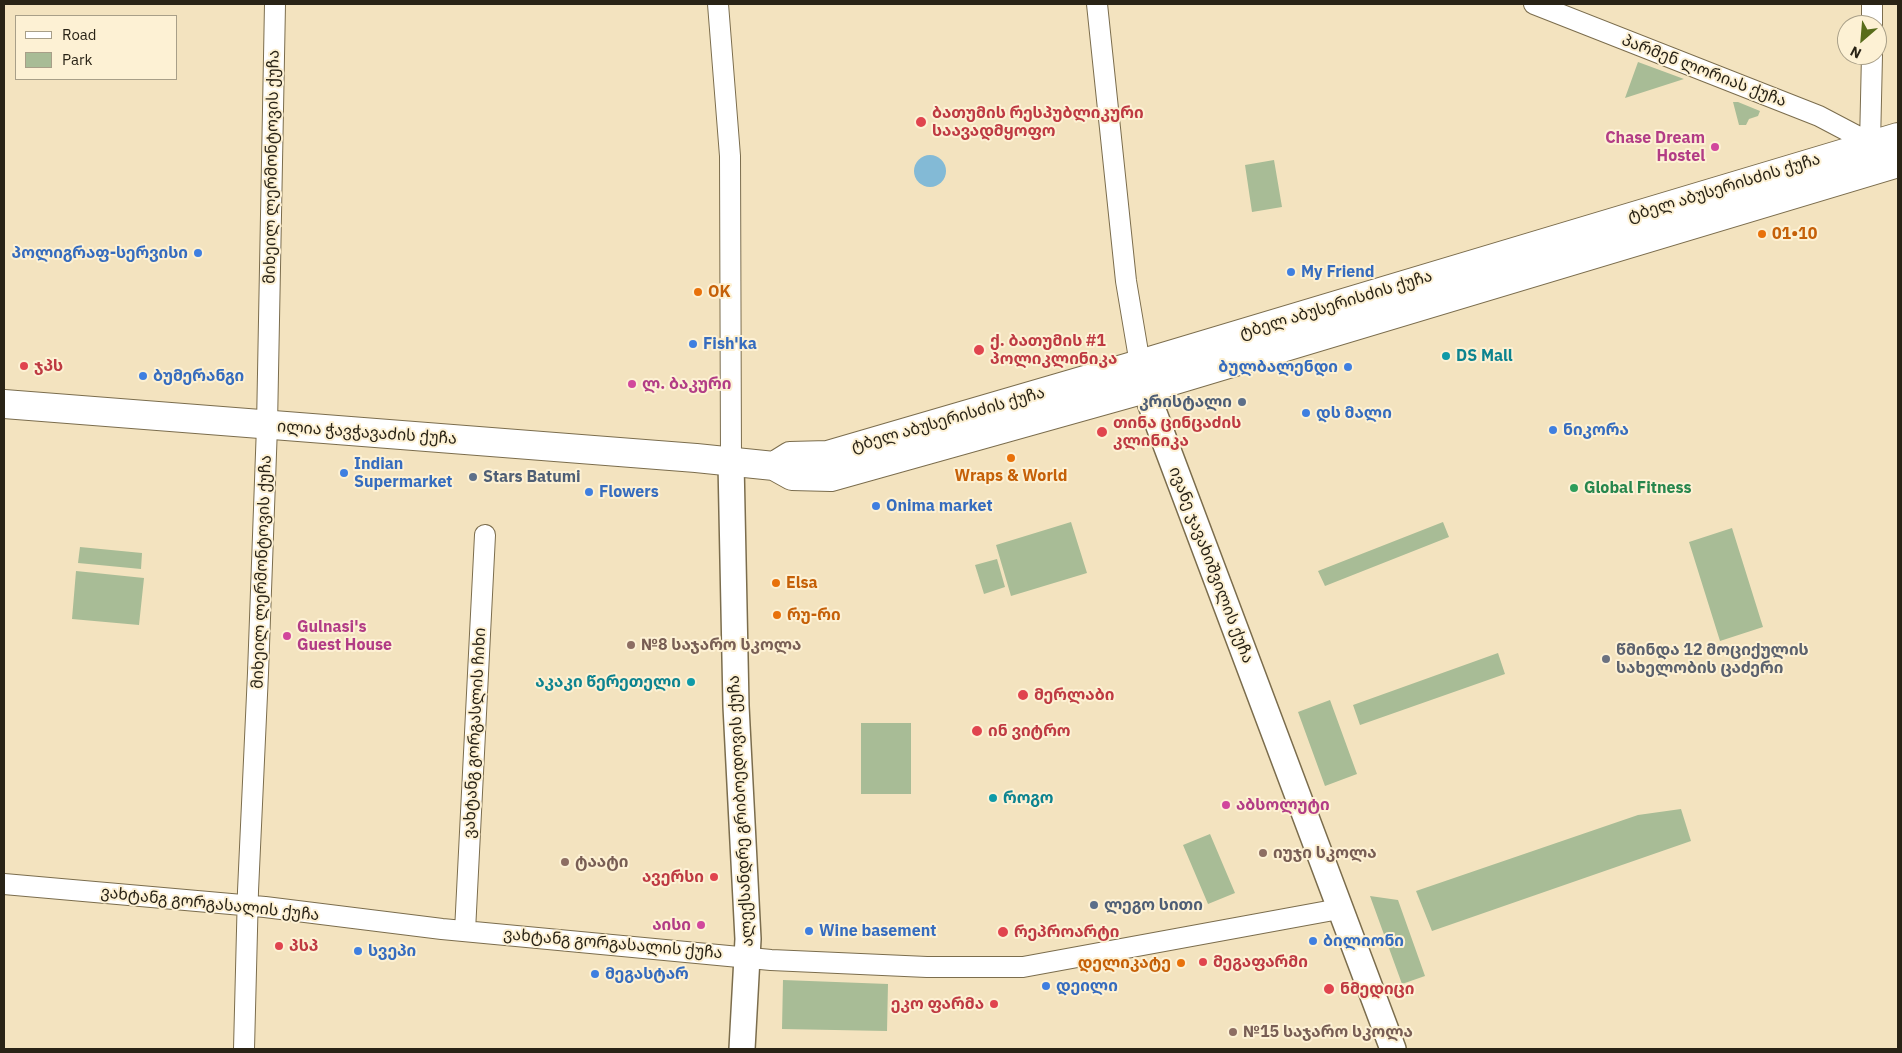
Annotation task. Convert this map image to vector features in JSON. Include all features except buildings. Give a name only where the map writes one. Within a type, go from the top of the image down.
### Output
[{"type":"main road","name":"ტბელ აბუსერისძის ქუჩა","points":[[731,462],[774,466],[792,476],[831,477],[1870,144],[1898,137]]},
{"type":"main road","name":"ტბელ აბუსერისძის ქუჩა","points":[[1143,377],[1898,163]]},
{"type":"main road","name":"ილია ჭავჭავაძის ქუჩა","points":[[4,404],[731,462]]},
{"type":"street","name":"მიხეილ ლერმონტოვის ქუჩა","points":[[244,1049],[266,426],[275,4]]},
{"type":"street","name":"ალექსანდრე გრიბოედოვის ქუჩა","points":[[718,4],[730,156],[731,462],[736,706],[748,958],[742,1049]]},
{"type":"street","name":"ივანე ჯავახიშვილის ქუჩა","points":[[1097,4],[1126,281],[1143,377],[1339,909],[1393,1049]]},
{"type":"street","name":"პარმენ ლორიას ქუჩა","points":[[1534,4],[1819,116],[1870,144],[1898,156]]},
{"type":"street","points":[[1870,144],[1872,65]]},
{"type":"street","name":"ვახტანგ გორგასლის ჩიხი","points":[[465,931],[485,535]]},
{"type":"street","name":"ვახტანგ გორგასალის ქუჩა","points":[[4,884],[248,906],[465,931],[748,958],[927,967],[1023,967],[1339,909]]},
{"type":"green space","points":[[1638,62],[1684,79],[1625,98]]},
{"type":"green space","points":[[1733,102],[1738,102],[1760,111],[1758,116],[1749,119],[1746,125],[1739,125]]},
{"type":"green space","points":[[1274,160],[1282,207],[1252,212],[1245,165]]},
{"type":"green space","points":[[1071,522],[1087,573],[1011,596],[996,545]]},
{"type":"green space","points":[[1443,522],[1449,537],[1325,586],[1318,571]]},
{"type":"green space","points":[[1732,528],[1763,627],[1720,641],[1689,542]]},
{"type":"green space","points":[[80,547],[142,553],[141,569],[78,563]]},
{"type":"green space","points":[[997,559],[1005,587],[984,594],[975,565]]},
{"type":"green space","points":[[76,571],[144,578],[139,625],[72,619]]},
{"type":"green space","points":[[1498,653],[1505,674],[1360,725],[1353,705]]},
{"type":"green space","points":[[1330,700],[1357,774],[1325,786],[1298,712]]},
{"type":"green space","points":[[861,723],[911,723],[911,794],[861,794]]},
{"type":"green space","points":[[1681,809],[1691,841],[1432,931],[1416,891],[1638,815]]},
{"type":"green space","points":[[1210,834],[1235,893],[1208,904],[1183,845]]},
{"type":"green space","points":[[1370,896],[1398,900],[1425,976],[1402,984]]},
{"type":"green space","points":[[783,980],[888,984],[887,1031],[782,1029]]},
{"type":"water","points":[[930,155],[942,159],[946,171],[942,183],[930,187],[918,183],[914,171],[918,159]]},
{"type":"place","name":"ბათუმის რესპუბლიკური საავადმყოფო","points":[[921,122]]},
{"type":"place","name":"Chase Dream Hostel","points":[[1715,147]]},
{"type":"place","name":"01•10","points":[[1762,234]]},
{"type":"place","name":"პოლიგრაფ-სერვისი","points":[[198,253]]},
{"type":"place","name":"My Friend","points":[[1291,272]]},
{"type":"place","name":"OK","points":[[698,292]]},
{"type":"place","name":"Fish'ka","points":[[693,344]]},
{"type":"place","name":"ქ. ბათუმის #1 პოლიკლინიკა","points":[[979,350]]},
{"type":"place","name":"DS Mall","points":[[1446,356]]},
{"type":"place","name":"ჯპს","points":[[24,366]]},
{"type":"place","name":"ბულბალენდი","points":[[1348,367]]},
{"type":"place","name":"ბუმერანგი","points":[[143,376]]},
{"type":"place","name":"ლ. ბაკური","points":[[632,384]]},
{"type":"place","name":"კრისტალი","points":[[1242,402]]},
{"type":"place","name":"დს მალი","points":[[1306,413]]},
{"type":"place","name":"ნიკორა","points":[[1553,430]]},
{"type":"place","name":"თინა ცინცაძის კლინიკა","points":[[1102,432]]},
{"type":"place","name":"Wraps & World","points":[[1011,458]]},
{"type":"place","name":"Indian Supermarket","points":[[344,473]]},
{"type":"place","name":"Stars Batumi","points":[[473,477]]},
{"type":"place","name":"Global Fitness","points":[[1574,488]]},
{"type":"place","name":"Flowers","points":[[589,492]]},
{"type":"place","name":"Onima market","points":[[876,506]]},
{"type":"place","name":"Elsa","points":[[776,583]]},
{"type":"place","name":"რუ-რი","points":[[777,615]]},
{"type":"place","name":"Gulnasi's Guest House","points":[[287,636]]},
{"type":"place","name":"№8 საჯარო სკოლა","points":[[631,645]]},
{"type":"place","name":"წმინდა 12 მოციქულის სახელობის ცაძერი","points":[[1606,659]]},
{"type":"place","name":"აკაკი წერეთელი","points":[[691,682]]},
{"type":"place","name":"მერლაბი","points":[[1023,695]]},
{"type":"place","name":"ინ ვიტრო","points":[[977,731]]},
{"type":"place","name":"როგო","points":[[993,798]]},
{"type":"place","name":"აბსოლუტი","points":[[1226,805]]},
{"type":"place","name":"იუჯი სკოლა","points":[[1263,853]]},
{"type":"place","name":"ტაატი","points":[[565,862]]},
{"type":"place","name":"ავერსი","points":[[714,877]]},
{"type":"place","name":"ლეგო სითი","points":[[1094,905]]},
{"type":"place","name":"აისი","points":[[701,925]]},
{"type":"place","name":"Wine basement","points":[[809,931]]},
{"type":"place","name":"რეპროარტი","points":[[1003,932]]},
{"type":"place","name":"ბილიონი","points":[[1313,941]]},
{"type":"place","name":"პსპ","points":[[279,946]]},
{"type":"place","name":"სვეპი","points":[[358,951]]},
{"type":"place","name":"მეგაფარმი","points":[[1203,962]]},
{"type":"place","name":"დელიკატე","points":[[1181,963]]},
{"type":"place","name":"მეგასტარ","points":[[595,974]]},
{"type":"place","name":"დეილი","points":[[1046,986]]},
{"type":"place","name":"ნმედიცი","points":[[1329,989]]},
{"type":"place","name":"ეკო ფარმა","points":[[994,1004]]},
{"type":"place","name":"№15 საჯარო სკოლა","points":[[1233,1032]]}]
